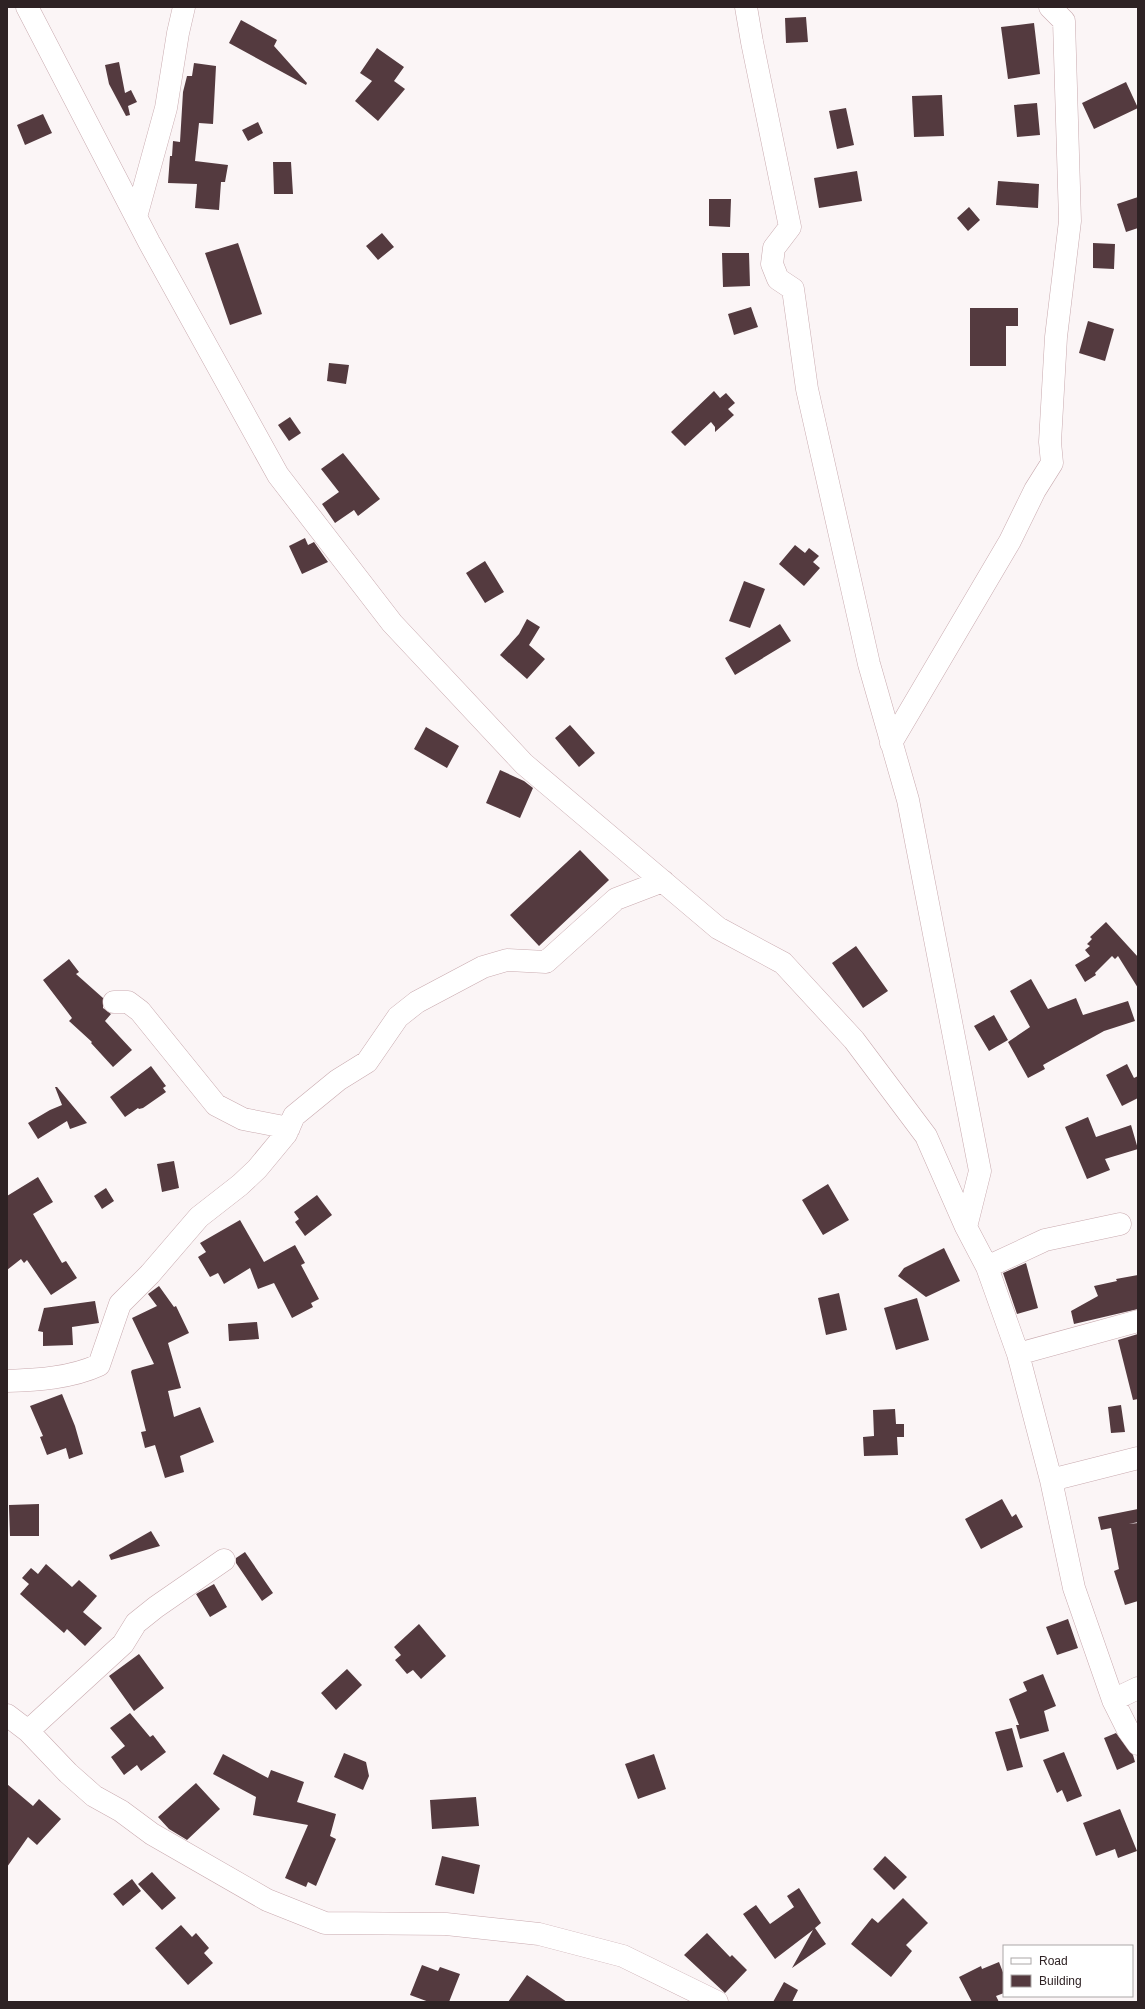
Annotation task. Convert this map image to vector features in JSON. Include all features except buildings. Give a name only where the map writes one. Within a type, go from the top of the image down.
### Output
[{"type":"street","points":[[27,7],[136,217],[278,475],[392,623],[524,764],[718,928],[783,963],[854,1040],[926,1136],[966,1228],[987,1267],[1018,1354],[1051,1480],[1074,1588],[1113,1700],[1135,1732],[1138,1759]]},
{"type":"street","points":[[136,217],[166,108],[178,33],[184,7]]},
{"type":"street","points":[[746,7],[790,227],[774,248],[772,264],[778,279],[793,289],[806,389],[869,664],[908,800],[980,1171],[966,1228]]},
{"type":"street","points":[[891,743],[1010,541],[1035,490],[1052,463],[1050,442],[1056,337],[1070,221],[1064,21],[1050,7]]},
{"type":"street","points":[[7,1381],[58,1377],[85,1372],[99,1366],[120,1304],[150,1274],[199,1217],[240,1185],[257,1169],[275,1149],[289,1128],[294,1116],[338,1080],[367,1062],[398,1018],[417,1002],[483,967],[507,960],[546,962],[616,898],[663,881]]},
{"type":"street","points":[[114,1002],[128,1002],[140,1011],[186,1070],[216,1105],[243,1119],[289,1128]]},
{"type":"street","points":[[987,1267],[1045,1240],[1120,1224]]},
{"type":"street","points":[[1018,1354],[1138,1321]]},
{"type":"street","points":[[1051,1480],[1138,1458]]},
{"type":"street","points":[[28,1731],[123,1644],[136,1623],[156,1607],[224,1560]]},
{"type":"street","points":[[1113,1700],[1138,1688]]},
{"type":"street","points":[[7,1715],[28,1731],[68,1773],[94,1796],[121,1811],[152,1834],[267,1900],[325,1923],[446,1924],[539,1934],[623,1956],[717,2002]]}]
